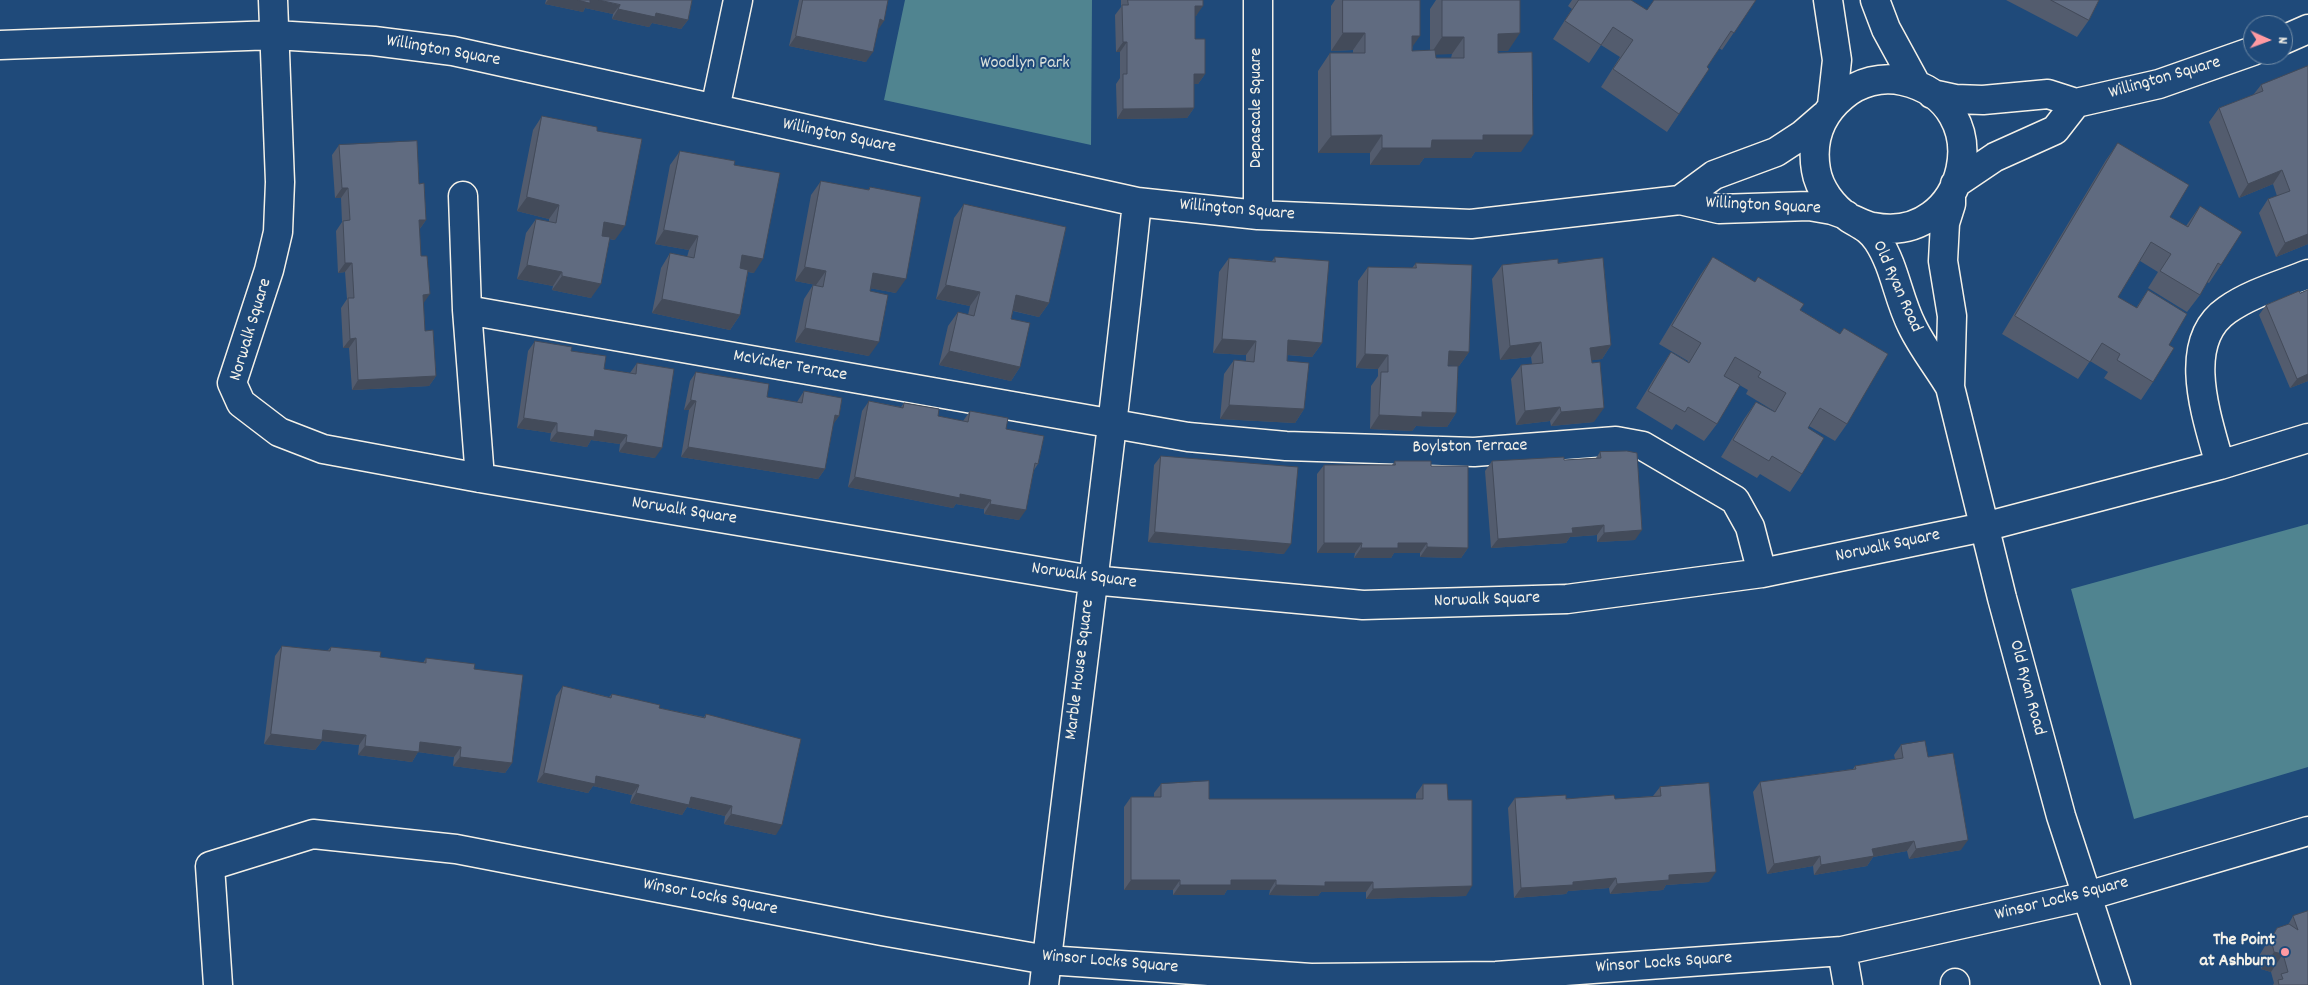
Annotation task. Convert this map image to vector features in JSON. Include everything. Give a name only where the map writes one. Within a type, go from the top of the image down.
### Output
[{"type":"street","name":"Norwalk Square","points":[[274,0],[280,182],[278,232],[270,270],[232,383],[241,402],[279,432],[324,448],[480,478],[1092,580],[1363,605],[1567,598],[1762,573],[1984,527],[2220,465],[2308,438]]},
{"type":"street","points":[[715,109],[738,0]]},
{"type":"street","name":"Depascale Square","points":[[1258,0],[1258,215]]},
{"type":"street","name":"Old Ryan Road","points":[[1828,0],[1837,60],[1828,110],[1816,135],[1814,156],[1817,177],[1826,196],[1849,217],[1868,227],[1879,242],[1911,325],[1950,387]]},
{"type":"street","name":"Old Ryan Road","points":[[1875,0],[1886,29],[1924,89]]},
{"type":"street","points":[[2293,36],[2308,29]]},
{"type":"street","name":"Willington Square","points":[[0,45],[275,35],[374,41],[453,51],[1137,202],[1258,215],[1471,224],[1680,200],[1719,208],[1809,206],[1832,210],[1849,217]]},
{"type":"street","name":"Willington Square","points":[[2076,103],[2159,84],[2243,55]]},
{"type":"street","name":"Old Ryan Road","points":[[1828,110],[1849,90],[1870,81],[1893,79],[1924,89],[1938,98],[1951,114],[1960,132],[1963,153],[1961,173],[1953,190],[1936,212],[1917,224],[1895,229],[1872,228],[1849,217]]},
{"type":"street","points":[[1924,89],[1955,99],[1982,100],[2048,94],[2076,103],[2055,130],[1995,157],[1953,190]]},
{"type":"street","name":"Willington Square","points":[[1680,200],[1714,175],[1776,152],[1802,135],[1828,110]]},
{"type":"street","name":"Old Ryan Road","points":[[1953,190],[1944,231],[1943,261],[1952,316],[1950,387],[2002,598],[2061,816],[2116,985]]},
{"type":"street","points":[[463,196],[467,310],[480,478]]},
{"type":"street","name":"Marble House Square","points":[[1045,972],[1082,654],[1112,424],[1137,202]]},
{"type":"street","points":[[2220,465],[2201,392],[2201,354],[2206,338],[2214,322],[2225,311],[2246,299],[2308,274]]},
{"type":"street","name":"McVicker Terrace","points":[[467,310],[1112,424]]},
{"type":"street","name":"Boylston Terrace","points":[[1112,424],[1188,437],[1286,446],[1474,452],[1616,441],[1643,446],[1734,500],[1750,527],[1762,573]]},
{"type":"street","name":"Winsor Locks Square","points":[[218,985],[210,866],[313,834],[456,849],[872,929],[1045,972],[1496,981],[1842,951],[2087,896],[2308,831]]},
{"type":"street","points":[[1842,951],[1848,985]]},
{"type":"green space","name":"Woodlyn Park","points":[[905,0],[1092,0],[1091,145],[884,100]]},
{"type":"green space","points":[[2308,524],[2308,767],[2134,819],[2071,589]]},
{"type":"building","points":[[578,0],[590,0],[590,3]]},
{"type":"building","points":[[599,0],[692,0],[688,20],[656,13],[655,17],[618,9],[620,5]]},
{"type":"building","points":[[803,0],[888,0],[884,21],[880,19],[873,52],[796,36]]},
{"type":"building","points":[[1128,0],[1203,0],[1203,6],[1195,6],[1195,39],[1205,39],[1205,74],[1194,74],[1194,108],[1123,109],[1123,74],[1127,74],[1127,42],[1123,42],[1122,5],[1128,5]]},
{"type":"building","points":[[1343,0],[1420,0],[1420,36],[1412,36],[1412,51],[1435,50],[1436,58],[1464,58],[1464,37],[1442,37],[1442,0],[1520,0],[1520,33],[1498,34],[1498,53],[1532,52],[1533,135],[1483,135],[1483,140],[1432,140],[1431,148],[1382,148],[1382,135],[1331,136],[1330,53],[1365,53],[1365,33],[1343,33]]},
{"type":"building","points":[[1579,0],[1631,0],[1647,10],[1654,0],[1756,0],[1734,33],[1731,31],[1707,67],[1709,69],[1679,114],[1613,69],[1633,40],[1613,27],[1601,45],[1565,21]]},
{"type":"building","points":[[2051,0],[2099,0],[2089,20]]},
{"type":"building","points":[[2308,66],[2308,234],[2285,243],[2268,199],[2290,191],[2282,170],[2248,184],[2219,108],[2263,91],[2261,85]]},
{"type":"building","points":[[542,116],[597,127],[597,131],[642,139],[625,226],[604,222],[602,236],[610,237],[601,284],[562,276],[562,272],[527,265],[536,219],[556,223],[559,205],[527,197]]},
{"type":"building","points":[[417,141],[419,184],[424,183],[426,220],[419,220],[421,256],[427,256],[430,294],[423,295],[425,331],[433,330],[436,376],[358,380],[356,338],[350,339],[348,298],[354,298],[352,263],[345,263],[343,221],[350,220],[348,188],[342,188],[339,145]]},
{"type":"building","points":[[2118,143],[2189,185],[2170,217],[2188,227],[2200,206],[2242,232],[2221,265],[2218,263],[2200,295],[2160,271],[2171,254],[2151,242],[2118,297],[2137,308],[2148,290],[2187,314],[2169,345],[2174,348],[2153,382],[2117,360],[2120,354],[2102,343],[2090,362],[2015,316]]},
{"type":"building","points":[[680,151],[735,161],[734,165],[780,173],[763,259],[742,255],[740,268],[748,270],[740,315],[662,299],[670,253],[694,258],[698,236],[664,230]]},
{"type":"building","points":[[821,181],[869,190],[870,187],[921,197],[906,279],[873,273],[870,291],[888,295],[879,342],[805,328],[813,285],[823,287],[826,271],[805,267]]},
{"type":"building","points":[[964,204],[1066,227],[1049,303],[1016,295],[1011,319],[1030,323],[1020,367],[949,351],[958,312],[974,316],[980,292],[946,285]]},
{"type":"building","points":[[1275,257],[1329,261],[1322,343],[1288,340],[1287,361],[1309,363],[1304,409],[1229,405],[1234,360],[1254,362],[1256,341],[1222,339],[1229,258],[1275,262]]},
{"type":"building","points":[[1713,257],[1755,282],[1758,277],[1804,304],[1800,310],[1840,334],[1844,328],[1888,354],[1847,424],[1820,408],[1808,428],[1824,438],[1802,474],[1772,456],[1769,461],[1733,440],[1756,402],[1775,412],[1786,393],[1758,377],[1761,372],[1735,357],[1724,376],[1740,385],[1717,424],[1688,407],[1685,412],[1648,391],[1671,352],[1689,363],[1701,343],[1672,326]]},
{"type":"building","points":[[1603,258],[1611,345],[1590,348],[1592,363],[1600,362],[1604,408],[1561,412],[1560,407],[1525,411],[1521,365],[1543,363],[1541,342],[1510,346],[1502,265],[1558,259],[1558,263]]},
{"type":"building","points":[[1416,263],[1472,265],[1469,352],[1449,351],[1448,366],[1458,366],[1456,413],[1422,412],[1422,417],[1379,415],[1381,372],[1388,372],[1388,355],[1365,354],[1368,267],[1416,268]]},
{"type":"building","points":[[2308,290],[2308,374],[2297,379],[2266,305],[2299,291],[2300,293]]},
{"type":"building","points":[[535,341],[572,347],[571,351],[606,356],[604,369],[636,374],[637,363],[674,369],[662,448],[626,442],[627,435],[595,430],[594,437],[557,432],[557,423],[524,418]]},
{"type":"building","points":[[696,372],[769,384],[767,397],[802,403],[804,391],[842,398],[839,416],[835,415],[825,469],[688,447],[696,401],[691,400]]},
{"type":"building","points":[[869,401],[903,408],[904,403],[939,409],[938,416],[968,422],[970,411],[1008,418],[1006,429],[1044,436],[1038,464],[1035,463],[1026,510],[990,504],[991,500],[960,494],[960,498],[855,477]]},
{"type":"building","points":[[1627,451],[1637,453],[1642,530],[1604,533],[1604,525],[1572,528],[1573,533],[1498,539],[1492,461],[1564,457],[1564,460],[1601,458],[1600,452]]},
{"type":"building","points":[[1161,456],[1298,467],[1291,544],[1155,532]]},
{"type":"building","points":[[1395,461],[1431,461],[1431,466],[1468,466],[1468,548],[1427,547],[1427,543],[1398,543],[1398,548],[1361,548],[1362,543],[1324,543],[1324,465],[1395,465]]},
{"type":"building","points":[[282,646],[330,651],[331,647],[381,652],[380,657],[426,663],[426,658],[475,664],[474,669],[523,675],[512,763],[460,757],[461,747],[420,742],[419,752],[365,746],[366,735],[323,730],[322,740],[271,734]]},
{"type":"building","points":[[563,686],[611,698],[612,694],[660,705],[659,708],[705,718],[706,714],[801,739],[782,825],[731,814],[732,806],[691,797],[689,805],[636,793],[639,785],[596,776],[595,784],[544,773]]},
{"type":"building","points":[[1925,741],[1928,757],[1953,753],[1968,840],[1916,849],[1914,841],[1872,849],[1874,856],[1821,865],[1820,856],[1774,864],[1760,782],[1856,769],[1855,766],[1903,758],[1901,745]]},
{"type":"building","points":[[1209,781],[1209,799],[1423,799],[1423,784],[1447,784],[1448,800],[1472,800],[1472,886],[1373,889],[1373,882],[1325,882],[1325,886],[1276,885],[1276,880],[1231,880],[1231,885],[1180,885],[1180,880],[1131,880],[1131,797],[1161,797],[1161,784]]},
{"type":"building","points":[[1709,783],[1716,872],[1669,875],[1669,880],[1617,884],[1616,878],[1573,882],[1573,885],[1521,888],[1515,798],[1566,795],[1566,799],[1614,795],[1615,799],[1661,796],[1660,787]]},
{"type":"building","name":"The Point at Ashburn","points":[[2308,911],[2308,985],[2279,985],[2278,980],[2283,979],[2281,974],[2288,972],[2283,954],[2274,952],[2271,939],[2277,928],[2289,924],[2298,930],[2293,916]]},
{"type":"place","name":"The Point at Ashburn","points":[[2285,952]]}]
